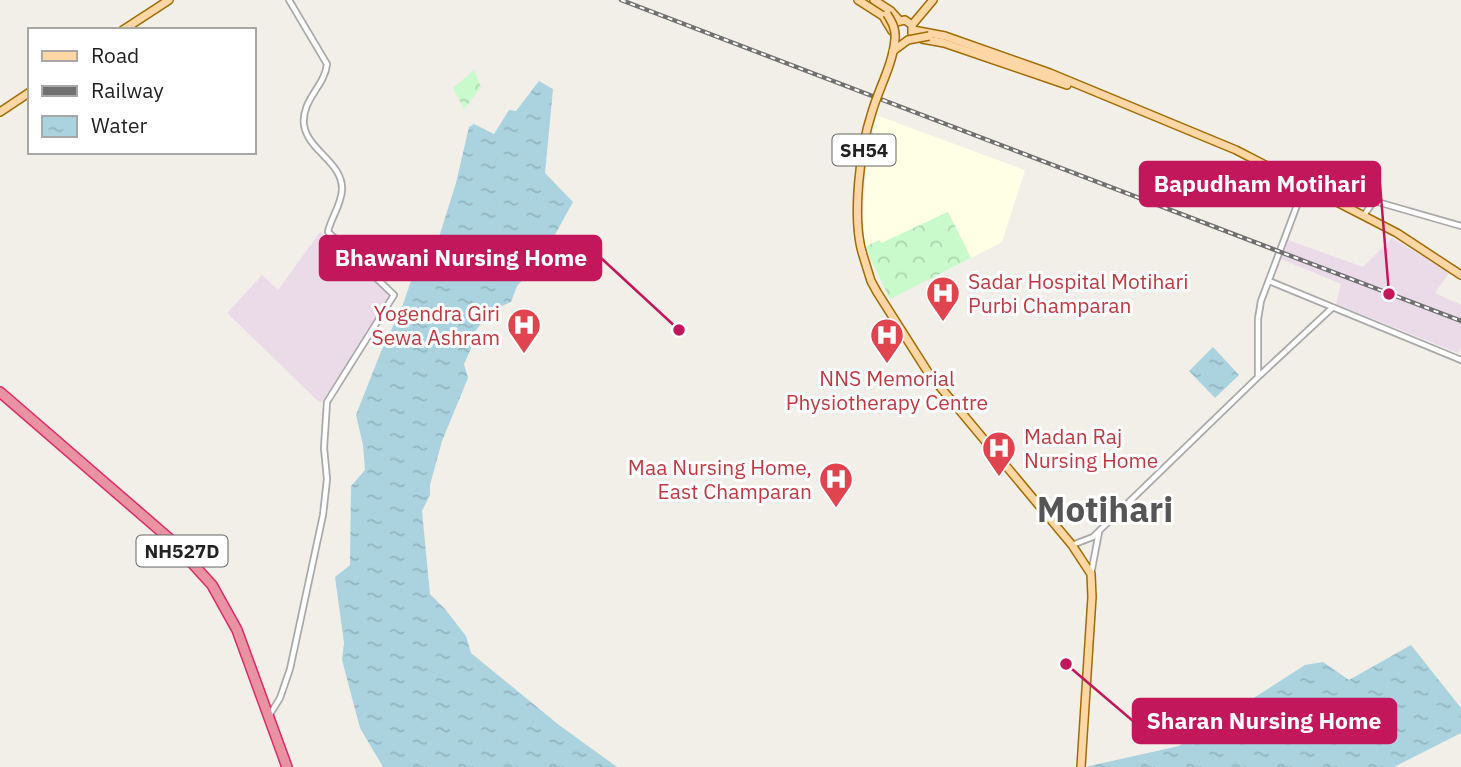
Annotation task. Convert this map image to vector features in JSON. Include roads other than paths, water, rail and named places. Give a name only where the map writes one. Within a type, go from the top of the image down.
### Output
[{"type":"highway","points":[[0,385],[19,408]]},
{"type":"highway","name":"NH527D","points":[[0,394],[171,540],[207,579],[237,630],[287,767]]},
{"type":"main road","points":[[126,28],[169,0]]},
{"type":"main road","points":[[132,28],[174,0]]},
{"type":"main road","points":[[858,0],[883,16],[897,40],[926,39],[944,43],[1058,80]]},
{"type":"main road","points":[[866,0],[887,14],[893,23],[893,51]]},
{"type":"main road","points":[[874,0],[912,27],[945,36],[1236,150],[1402,238]]},
{"type":"main road","points":[[908,39],[912,27],[933,0]]},
{"type":"main road","points":[[892,28],[899,20]]},
{"type":"main road","points":[[893,51],[908,40],[929,36],[1058,80]]},
{"type":"main road","name":"SH54","points":[[893,51],[871,113],[856,214],[862,252],[871,281],[931,376],[1072,547],[1091,575]]},
{"type":"main road","points":[[0,114],[28,95]]},
{"type":"main road","points":[[1304,186],[1364,215],[1461,275]]},
{"type":"main road","points":[[1081,767],[1091,575]]},
{"type":"street","points":[[269,716],[283,690],[290,669],[323,515],[327,479],[324,448],[327,402],[394,295],[328,232],[339,205],[342,181],[307,133],[304,124],[306,107],[325,75],[327,64],[289,0]]},
{"type":"street","points":[[1258,377],[1258,319],[1261,301],[1304,186]]},
{"type":"street","points":[[1364,215],[1374,201],[1461,226]]},
{"type":"street","points":[[1269,281],[1461,360]]},
{"type":"street","points":[[1072,547],[1100,531],[1332,308]]},
{"type":"street","points":[[1091,575],[1100,531]]},
{"type":"water","points":[[539,81],[553,89],[545,173],[573,202],[540,262],[517,286],[511,302],[490,311],[472,336],[473,344],[464,364],[468,378],[442,441],[430,485],[430,495],[422,511],[430,594],[466,636],[471,653],[559,725],[617,767],[383,767],[360,728],[342,660],[344,643],[335,577],[350,565],[351,486],[365,470],[356,415],[411,281],[439,237],[456,183],[469,127],[474,124],[494,134],[509,110],[516,111]]},
{"type":"water","points":[[1213,347],[1239,375],[1215,398],[1189,371]]},
{"type":"water","points":[[1411,645],[1461,708],[1461,733],[1394,767],[1085,767],[1179,746],[1305,665],[1323,662],[1349,680]]},
{"type":"railway","points":[[621,0],[1461,321]]},
{"type":"place","name":"Bapudham Motihari","points":[[1389,294]]},
{"type":"place","name":"Sadar Hospital Motihari Purbi Champaran","points":[[943,323]]},
{"type":"place","name":"Bhawani Nursing Home","points":[[679,330]]},
{"type":"place","name":"Yogendra Giri Sewa Ashram","points":[[524,355]]},
{"type":"place","name":"NNS Memorial Physiotherapy Centre","points":[[887,365]]},
{"type":"place","name":"Madan Raj Nursing Home","points":[[999,478]]},
{"type":"place","name":"Maa Nursing Home, East Champaran","points":[[836,509]]},
{"type":"place","name":"Sharan Nursing Home","points":[[1066,664]]},
{"type":"district","name":"Motihari","points":[[1105,509]]}]
